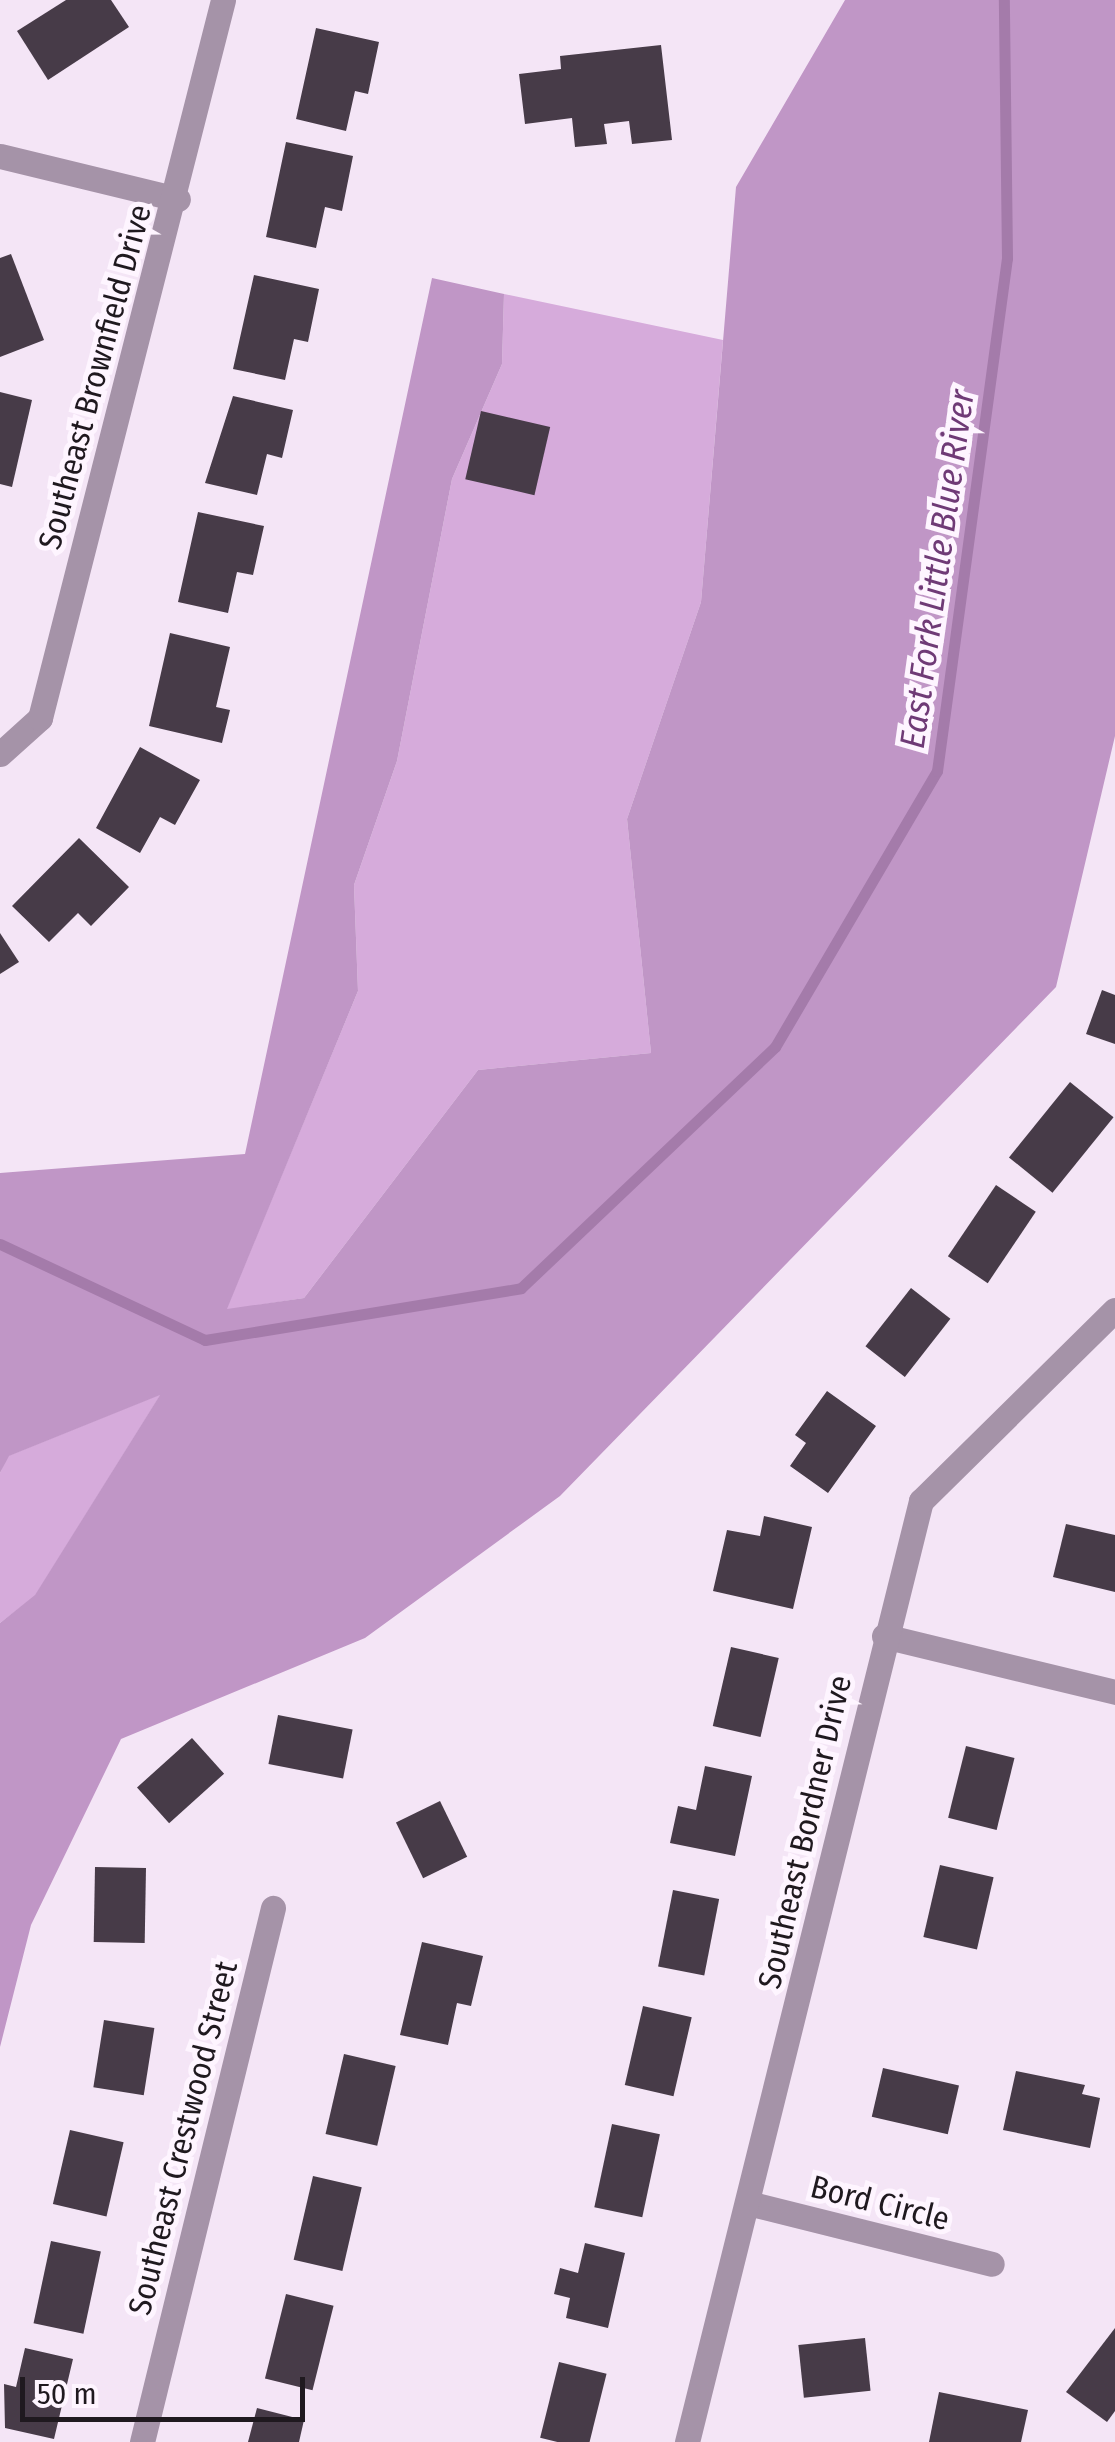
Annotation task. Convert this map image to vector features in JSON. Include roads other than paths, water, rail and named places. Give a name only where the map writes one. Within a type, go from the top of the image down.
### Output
[{"type":"street","name":"Southeast Brownfield Drive","points":[[0,754],[40,718],[178,199],[223,0]]},
{"type":"street","points":[[0,156],[178,199]]},
{"type":"street","name":"Southeast Bordner Drive","points":[[687,2442],[752,2204],[884,1636],[921,1501],[1115,1310]]},
{"type":"street","points":[[884,1636],[1115,1692]]},
{"type":"street","name":"Southeast Crestwood Street","points":[[142,2442],[273,1908]]},
{"type":"street","name":"Bord Circle","points":[[752,2204],[992,2264]]},
{"type":"waterway","name":"East Fork Little Blue River","points":[[0,1244],[205,1340],[521,1288],[775,1047],[937,771],[1007,258],[1004,0]]}]
